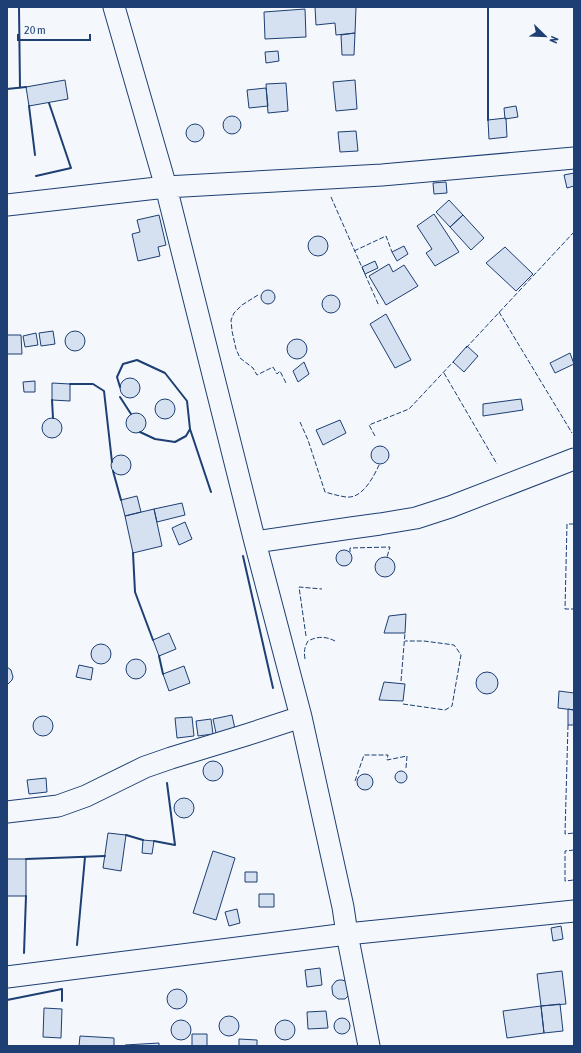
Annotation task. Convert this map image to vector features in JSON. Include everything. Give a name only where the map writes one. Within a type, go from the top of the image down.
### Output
[{"type":"street","points":[[114,7],[166,187],[255,542],[301,717],[343,907],[368,1046]]},
{"type":"street","points":[[7,205],[166,187],[382,175],[574,158]]},
{"type":"street","points":[[255,542],[416,518],[450,507],[574,459]]},
{"type":"street","points":[[7,812],[58,806],[86,796],[145,767],[301,717]]},
{"type":"street","points":[[7,977],[347,934],[574,911]]},
{"type":"building","points":[[315,7],[356,7],[355,33],[336,35],[335,23],[316,25]]},
{"type":"building","points":[[305,9],[306,37],[265,39],[264,12]]},
{"type":"building","points":[[355,33],[354,55],[342,55],[341,35]]},
{"type":"building","points":[[278,51],[279,61],[266,63],[265,52]]},
{"type":"building","points":[[65,80],[68,99],[29,106],[26,87]]},
{"type":"building","points":[[355,80],[357,109],[336,111],[333,82]]},
{"type":"building","points":[[286,83],[288,111],[268,113],[266,84]]},
{"type":"building","points":[[266,88],[268,106],[249,108],[247,90]]},
{"type":"building","points":[[516,106],[518,117],[505,119],[504,108]]},
{"type":"building","points":[[232,116],[238,119],[241,125],[238,131],[232,134],[226,131],[223,125],[226,119]]},
{"type":"building","points":[[506,118],[507,137],[489,139],[488,120]]},
{"type":"building","points":[[195,124],[201,127],[204,133],[201,139],[195,142],[189,139],[186,133],[189,127]]},
{"type":"building","points":[[356,131],[358,151],[340,152],[338,132]]},
{"type":"building","points":[[574,173],[574,186],[567,188],[564,175]]},
{"type":"building","points":[[446,182],[447,193],[434,194],[433,183]]},
{"type":"building","points":[[449,200],[463,215],[450,227],[436,212]]},
{"type":"building","points":[[434,214],[459,252],[435,266],[426,253],[432,249],[417,226]]},
{"type":"building","points":[[159,215],[166,245],[158,247],[160,256],[138,261],[132,234],[140,232],[137,220]]},
{"type":"building","points":[[463,215],[484,238],[471,250],[450,227]]},
{"type":"building","points":[[318,236],[325,239],[328,246],[325,253],[318,256],[311,253],[308,246],[311,239]]},
{"type":"building","points":[[404,246],[408,254],[397,261],[392,252]]},
{"type":"building","points":[[505,247],[533,274],[516,291],[486,263]]},
{"type":"building","points":[[375,261],[378,268],[365,274],[362,267]]},
{"type":"building","points":[[389,264],[393,272],[404,265],[418,286],[386,305],[369,276]]},
{"type":"building","points":[[268,290],[273,292],[275,297],[273,302],[268,304],[263,302],[261,297],[263,292]]},
{"type":"building","points":[[331,295],[337,298],[340,304],[337,310],[331,313],[325,310],[322,304],[325,298]]},
{"type":"building","points":[[386,314],[411,360],[395,368],[370,324]]},
{"type":"building","points":[[53,331],[55,344],[41,346],[39,333]]},
{"type":"building","points":[[75,331],[82,334],[85,341],[82,348],[75,351],[68,348],[65,341],[68,334]]},
{"type":"building","points":[[36,333],[38,345],[25,347],[23,336]]},
{"type":"building","points":[[7,335],[21,335],[22,354],[7,354]]},
{"type":"building","points":[[293,339],[301,339],[307,345],[307,353],[301,359],[293,359],[287,353],[287,345]]},
{"type":"building","points":[[467,346],[478,356],[464,372],[453,362]]},
{"type":"building","points":[[570,353],[574,364],[555,373],[550,363]]},
{"type":"building","points":[[304,362],[309,374],[298,382],[293,371]]},
{"type":"building","points":[[130,378],[137,381],[140,388],[137,395],[130,398],[123,395],[120,388],[123,381]]},
{"type":"building","points":[[35,381],[35,392],[24,392],[23,382]]},
{"type":"building","points":[[52,383],[70,384],[70,401],[52,400]]},
{"type":"building","points":[[165,399],[172,402],[175,409],[172,416],[165,419],[158,416],[155,409],[158,402]]},
{"type":"building","points":[[521,399],[523,410],[483,416],[483,404]]},
{"type":"building","points":[[136,413],[143,416],[146,423],[143,430],[136,433],[129,430],[126,423],[129,416]]},
{"type":"building","points":[[52,418],[59,421],[62,428],[59,435],[52,438],[45,435],[42,428],[45,421]]},
{"type":"building","points":[[340,420],[346,433],[323,445],[316,430]]},
{"type":"building","points":[[380,446],[386,449],[389,455],[386,461],[380,464],[374,461],[371,455],[374,449]]},
{"type":"building","points":[[121,455],[128,458],[131,465],[128,472],[121,475],[114,472],[111,465],[114,458]]},
{"type":"building","points":[[137,496],[141,512],[125,516],[121,500]]},
{"type":"building","points":[[182,503],[185,515],[157,522],[154,509]]},
{"type":"building","points":[[154,509],[162,546],[133,553],[125,516]]},
{"type":"building","points":[[185,522],[192,539],[179,545],[172,528]]},
{"type":"building","points":[[344,550],[350,552],[352,558],[350,564],[344,566],[338,564],[336,558],[338,552]]},
{"type":"building","points":[[385,557],[392,560],[395,567],[392,574],[385,577],[378,574],[375,567],[378,560]]},
{"type":"building","points":[[406,614],[405,633],[384,633],[389,616]]},
{"type":"building","points":[[169,633],[176,649],[159,656],[153,640]]},
{"type":"building","points":[[101,644],[108,647],[111,654],[108,661],[101,664],[94,661],[91,654],[94,647]]},
{"type":"building","points":[[136,659],[143,662],[146,669],[143,676],[136,679],[129,676],[126,669],[129,662]]},
{"type":"building","points":[[79,665],[93,668],[91,680],[76,677]]},
{"type":"building","points":[[184,666],[190,683],[169,691],[163,674]]},
{"type":"building","points":[[7,667],[11,670],[13,677],[7,685]]},
{"type":"building","points":[[487,672],[495,675],[498,683],[495,691],[487,694],[479,691],[476,683],[479,675]]},
{"type":"building","points":[[384,682],[405,684],[403,701],[379,700]]},
{"type":"building","points":[[559,691],[574,693],[574,710],[558,708]]},
{"type":"building","points":[[568,709],[574,710],[574,725],[568,725]]},
{"type":"building","points":[[232,715],[235,729],[216,733],[213,719]]},
{"type":"building","points":[[43,716],[50,719],[53,726],[50,733],[43,736],[36,733],[33,726],[36,719]]},
{"type":"building","points":[[192,717],[194,736],[177,738],[175,718]]},
{"type":"building","points":[[211,719],[213,734],[198,736],[196,721]]},
{"type":"building","points":[[213,761],[220,764],[223,771],[220,778],[213,781],[206,778],[203,771],[206,764]]},
{"type":"building","points":[[399,771],[403,771],[407,777],[403,783],[399,783],[395,779],[395,775]]},
{"type":"building","points":[[365,774],[371,776],[373,782],[371,788],[365,790],[359,788],[357,782],[359,776]]},
{"type":"building","points":[[46,778],[47,792],[29,794],[27,780]]},
{"type":"building","points":[[184,798],[191,801],[194,808],[191,815],[184,818],[177,815],[174,808],[177,801]]},
{"type":"building","points":[[108,833],[126,835],[121,871],[103,868]]},
{"type":"building","points":[[143,840],[154,841],[152,854],[142,853]]},
{"type":"building","points":[[213,851],[235,858],[216,920],[193,913]]},
{"type":"building","points":[[7,859],[26,859],[26,896],[7,896]]},
{"type":"building","points":[[245,872],[257,872],[257,882],[245,882]]},
{"type":"building","points":[[259,894],[274,894],[274,907],[259,907]]},
{"type":"building","points":[[237,909],[240,923],[229,926],[225,912]]},
{"type":"building","points":[[561,926],[563,939],[553,941],[551,928]]},
{"type":"building","points":[[320,968],[322,985],[307,987],[305,970]]},
{"type":"building","points":[[562,971],[566,1004],[541,1006],[537,974]]},
{"type":"building","points":[[339,980],[348,982],[350,994],[345,999],[338,999],[333,995],[332,986]]},
{"type":"building","points":[[177,989],[184,992],[187,999],[184,1006],[177,1009],[170,1006],[167,999],[170,992]]},
{"type":"building","points":[[560,1004],[563,1031],[544,1033],[541,1006]]},
{"type":"building","points":[[541,1006],[544,1033],[507,1038],[503,1011]]},
{"type":"building","points":[[44,1008],[62,1009],[61,1038],[43,1037]]},
{"type":"building","points":[[326,1011],[328,1028],[308,1029],[307,1012]]},
{"type":"building","points":[[229,1016],[236,1019],[239,1026],[236,1033],[229,1036],[222,1033],[219,1026],[222,1019]]},
{"type":"building","points":[[342,1018],[348,1020],[350,1026],[348,1032],[342,1034],[336,1032],[334,1026],[336,1020]]},
{"type":"building","points":[[181,1020],[188,1023],[191,1030],[188,1037],[181,1040],[174,1037],[171,1030],[174,1023]]},
{"type":"building","points":[[285,1020],[292,1023],[295,1030],[292,1037],[285,1040],[278,1037],[275,1030],[278,1023]]},
{"type":"building","points":[[192,1034],[207,1034],[207,1046],[192,1046]]},
{"type":"building","points":[[80,1036],[114,1038],[114,1046],[79,1046]]},
{"type":"building","points":[[239,1039],[257,1040],[257,1046],[239,1046]]},
{"type":"building","points":[[159,1043],[159,1046],[125,1046],[125,1045]]},
{"type":"fence","points":[[331,197],[379,306]]},
{"type":"fence","points":[[466,348],[574,232]]},
{"type":"fence","points":[[354,251],[386,236],[392,252]]},
{"type":"fence","points":[[258,295],[242,305],[234,313],[231,320],[236,349],[240,358],[253,368],[257,375],[273,367],[277,374],[280,371],[286,383]]},
{"type":"fence","points":[[499,312],[572,433]]},
{"type":"fence","points":[[375,436],[369,425],[409,409],[454,361]]},
{"type":"fence","points":[[444,373],[497,464]]},
{"type":"fence","points":[[300,422],[308,440],[325,492],[346,497],[352,497],[358,494],[367,486],[380,463]]},
{"type":"fence","points":[[574,524],[567,524],[565,609],[574,609]]},
{"type":"fence","points":[[350,552],[350,548],[390,547],[387,557]]},
{"type":"fence","points":[[306,636],[299,587],[322,589]]},
{"type":"fence","points":[[401,681],[405,633]]},
{"type":"fence","points":[[305,659],[304,654],[308,641],[322,637],[337,642]]},
{"type":"fence","points":[[403,704],[445,710],[452,706],[461,655],[454,645],[424,641],[405,641]]},
{"type":"fence","points":[[568,725],[565,834],[574,833]]},
{"type":"fence","points":[[355,781],[364,755],[388,755],[387,760],[407,756],[406,768]]},
{"type":"fence","points":[[574,850],[565,851],[565,881],[574,880]]},
{"type":"wall","points":[[488,7],[488,120]]},
{"type":"wall","points":[[19,8],[20,88]]},
{"type":"wall","points":[[7,89],[26,87]]},
{"type":"wall","points":[[36,176],[71,168],[49,103]]},
{"type":"wall","points":[[29,106],[35,155]]},
{"type":"wall","points":[[7,230],[7,243]]},
{"type":"wall","points":[[120,387],[117,377],[123,364],[137,360],[165,373],[187,401],[190,429],[211,492]]},
{"type":"wall","points":[[70,384],[93,384],[104,391],[112,462]]},
{"type":"wall","points":[[120,397],[131,414]]},
{"type":"wall","points":[[52,400],[53,418]]},
{"type":"wall","points":[[140,432],[155,439],[175,442],[186,436],[190,429]]},
{"type":"wall","points":[[113,471],[121,500]]},
{"type":"wall","points":[[133,553],[135,592],[153,640]]},
{"type":"wall","points":[[243,556],[273,688]]},
{"type":"wall","points":[[159,656],[163,674]]},
{"type":"wall","points":[[154,841],[175,845],[167,783]]},
{"type":"wall","points":[[126,835],[143,840]]},
{"type":"wall","points":[[26,859],[105,856]]},
{"type":"wall","points":[[77,945],[85,857]]},
{"type":"wall","points":[[24,953],[26,896]]},
{"type":"wall","points":[[7,1000],[62,989],[62,1001]]}]
